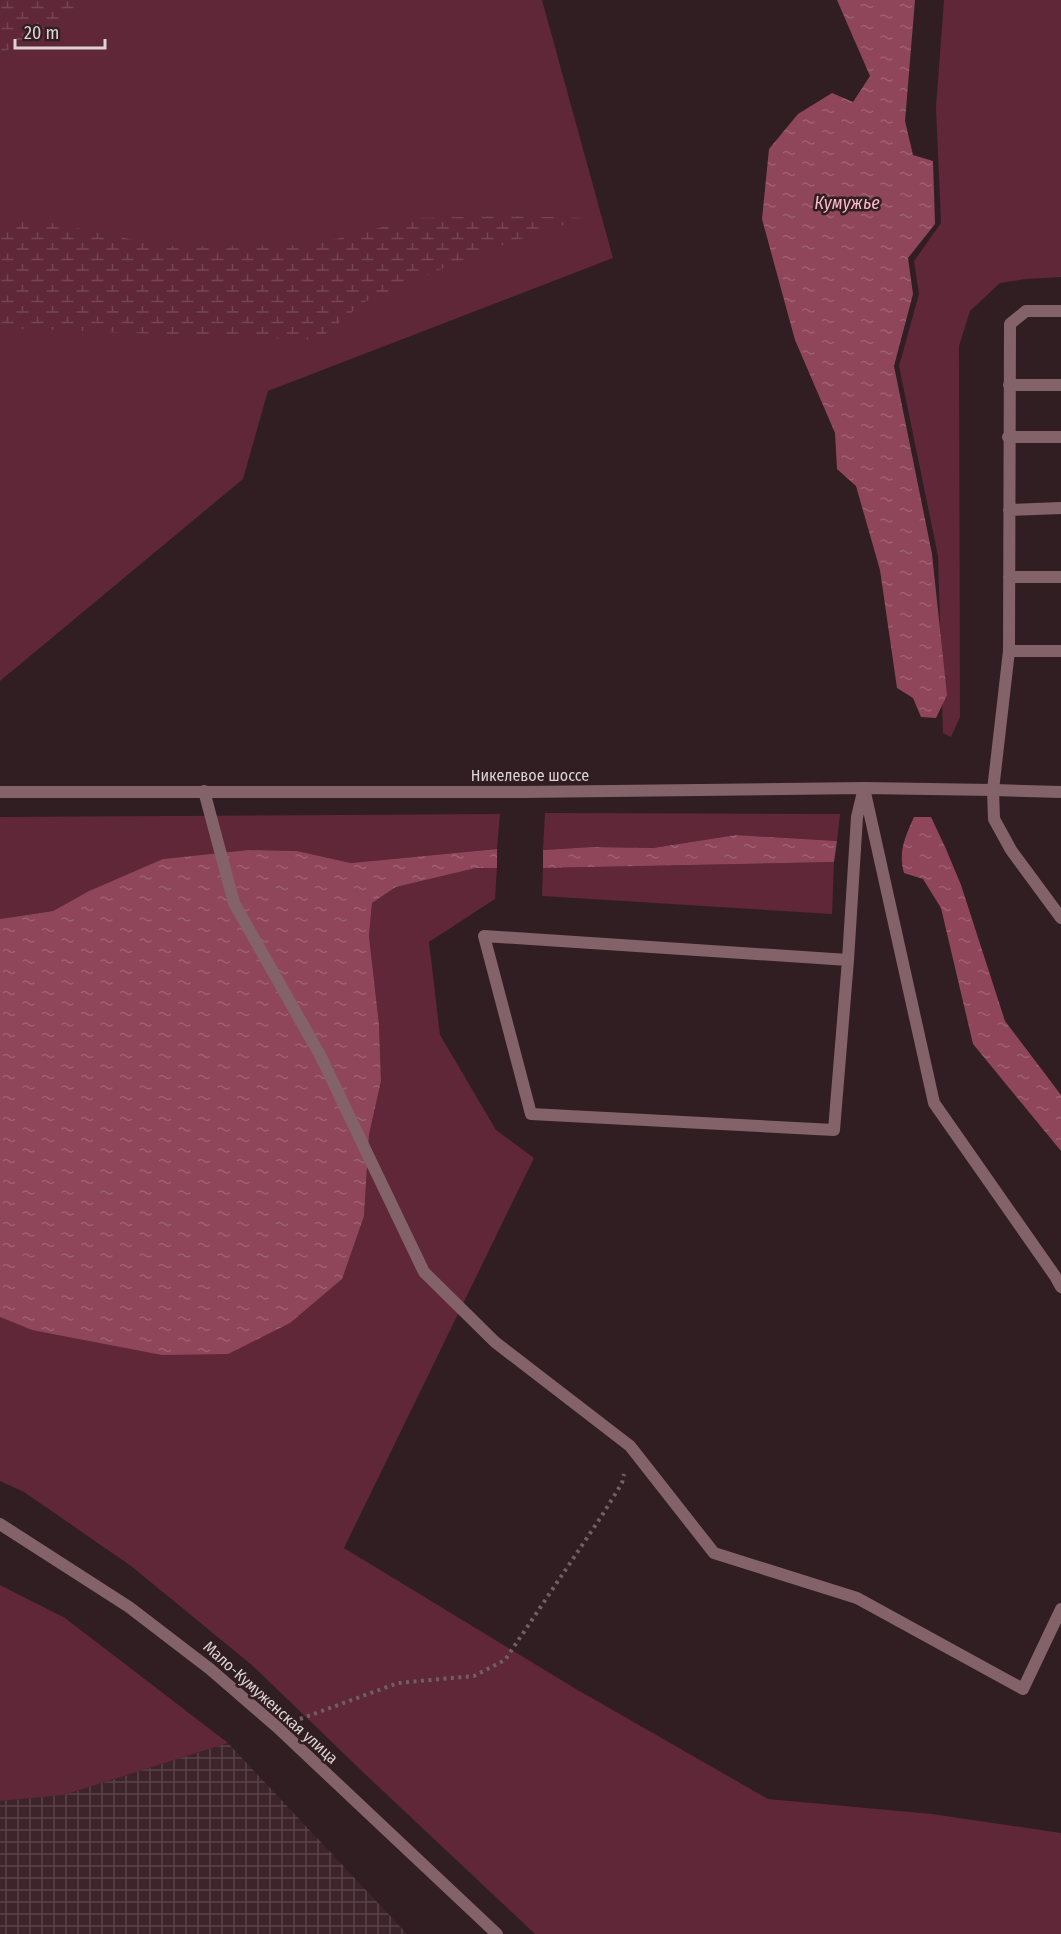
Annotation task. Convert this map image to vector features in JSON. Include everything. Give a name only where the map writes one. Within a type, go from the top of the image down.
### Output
[{"type":"street","points":[[1061,311],[1026,311],[1010,324],[1009,651],[993,790],[993,819],[1011,850],[1061,918]]},
{"type":"street","points":[[1009,385],[1061,384]]},
{"type":"street","points":[[1008,437],[1061,437]]},
{"type":"street","points":[[1009,510],[1061,508]]},
{"type":"street","points":[[1009,577],[1061,577]]},
{"type":"street","points":[[1009,651],[1061,651]]},
{"type":"street","points":[[848,960],[484,936],[531,1114],[834,1130],[848,960],[857,817],[864,788]]},
{"type":"street","points":[[864,788],[934,1103],[1061,1287]]},
{"type":"street","name":"Никелевое шоссе","points":[[0,792],[524,792],[864,788],[1061,792]]},
{"type":"street","points":[[204,791],[234,903],[320,1055],[424,1272],[495,1342],[630,1446],[714,1553],[856,1598],[1023,1689],[1061,1609]]},
{"type":"street","name":"Мало-Кумуженская улица","points":[[0,1524],[76,1572],[170,1637],[210,1669],[277,1727],[497,1934]]},
{"type":"path","points":[[277,1727],[398,1683],[474,1676],[505,1660],[622,1483],[630,1446]]},
{"type":"shaded area","points":[[228,1743],[407,1934],[0,1934],[0,1801],[64,1795]]},
{"type":"green space","points":[[0,0],[542,0],[613,258],[268,391],[243,479],[0,681]]},
{"type":"green space","points":[[0,0],[100,0],[15,43],[0,58]]},
{"type":"green space","points":[[944,0],[1061,0],[1061,277],[1000,283],[970,311],[959,346],[960,717],[951,737],[943,733],[938,556],[899,366],[919,294],[914,261],[941,223],[936,107]]},
{"type":"green space","points":[[504,216],[584,218],[484,251],[364,302],[318,340],[0,328],[0,225],[37,220],[163,246],[313,245],[417,218]]},
{"type":"green space","points":[[545,813],[840,814],[837,841],[736,835],[653,848],[592,847],[543,850]]},
{"type":"green space","points":[[500,814],[497,849],[351,863],[297,851],[248,850],[164,859],[89,891],[53,911],[0,919],[0,817]]},
{"type":"green space","points":[[834,862],[832,914],[542,896],[543,868]]},
{"type":"green space","points":[[476,868],[497,868],[495,899],[429,942],[440,1035],[496,1130],[534,1158],[344,1548],[576,1689],[768,1799],[932,1814],[1061,1833],[1061,1934],[535,1934],[253,1666],[131,1566],[24,1492],[0,1481],[0,1317],[33,1330],[364,1216],[369,1135],[381,1081],[379,1024],[369,936],[372,903],[396,887]]},
{"type":"green space","points":[[0,1585],[65,1618],[228,1743],[64,1795],[0,1801]]},
{"type":"water","name":"Кумужье","points":[[837,0],[915,0],[905,121],[913,155],[933,161],[935,224],[908,258],[913,294],[894,366],[932,554],[947,695],[936,718],[921,717],[913,698],[897,688],[880,570],[856,486],[837,469],[835,433],[795,340],[762,219],[769,149],[798,114],[832,93],[853,102],[870,76]]},
{"type":"water","points":[[914,817],[931,817],[961,885],[1005,1021],[1061,1095],[1061,1151],[973,1044],[941,908],[923,879],[904,873],[902,851]]},
{"type":"water","points":[[736,835],[837,841],[834,862],[543,868],[543,850],[592,847],[653,848]]},
{"type":"water","points":[[497,849],[497,868],[476,868],[396,887],[372,903],[369,936],[379,1024],[381,1081],[369,1135],[364,1216],[342,1279],[290,1323],[228,1354],[162,1355],[32,1330],[0,1317],[0,919],[53,911],[89,891],[163,859],[248,850],[297,851],[351,863]]}]
